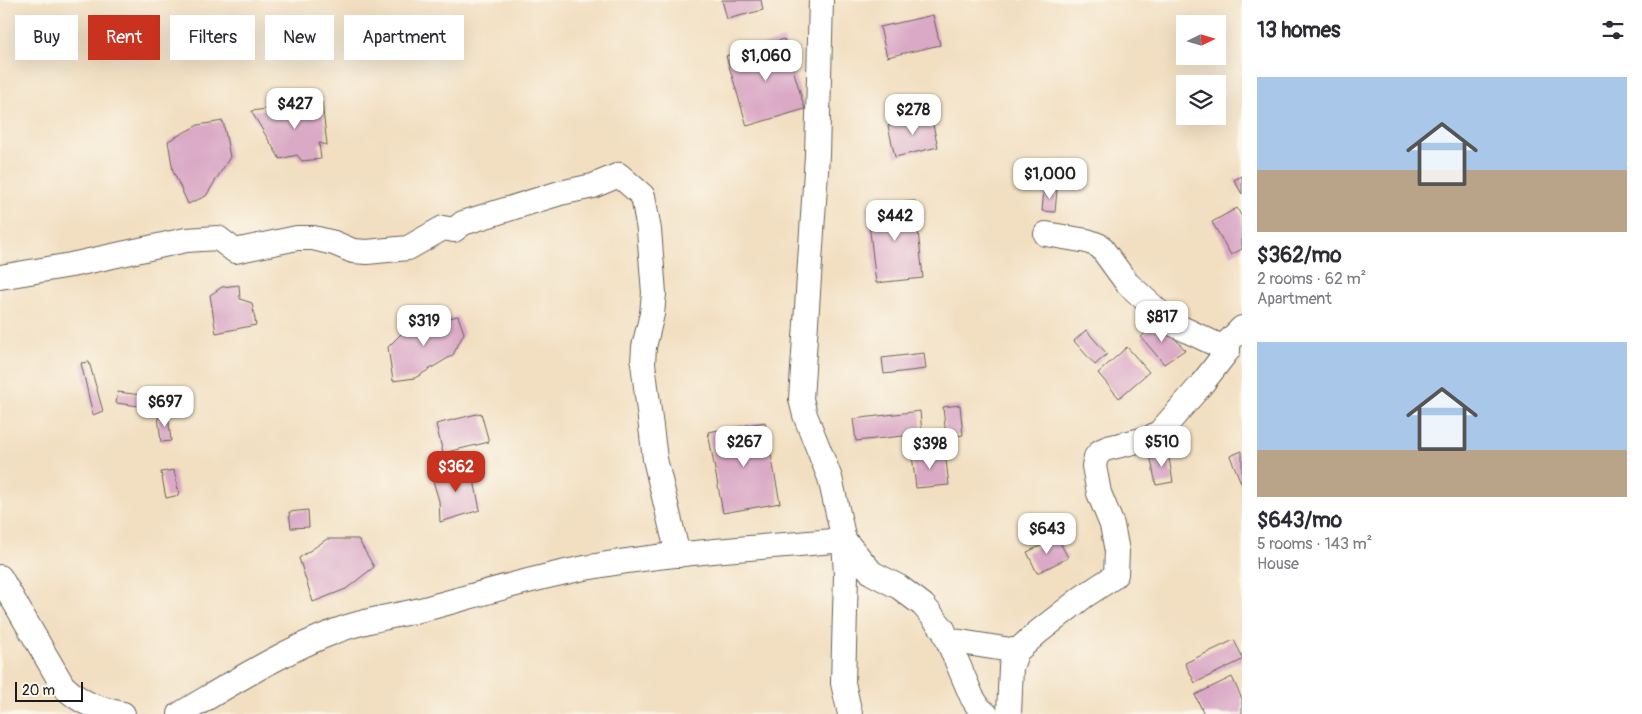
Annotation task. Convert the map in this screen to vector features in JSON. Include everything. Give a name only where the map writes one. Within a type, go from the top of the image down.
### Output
[{"type":"street","points":[[821,0],[818,155],[801,399],[805,415],[830,478],[844,540],[846,575],[843,683],[850,714]]},
{"type":"street","points":[[0,278],[186,240],[218,238],[235,251],[297,238],[313,238],[334,243],[353,251],[366,252],[408,248],[443,228],[454,230],[463,224],[560,193],[594,186],[619,175],[644,196],[650,230],[654,293],[643,363],[656,458],[678,555]]},
{"type":"street","points":[[1046,234],[1087,241],[1100,246],[1127,283],[1171,323],[1228,350]]},
{"type":"street","points":[[1009,714],[1011,667],[1017,650],[1037,632],[1116,574],[1117,551],[1112,526],[1099,493],[1094,466],[1096,457],[1101,451],[1108,448],[1156,436],[1202,386],[1228,350],[1227,343],[1242,328]]},
{"type":"street","points":[[180,714],[298,648],[364,621],[425,609],[548,575],[587,567],[678,555],[844,540]]},
{"type":"street","points":[[844,540],[872,573],[900,587],[922,605],[943,629],[972,697],[979,708],[986,714]]},
{"type":"street","points":[[0,577],[63,686],[75,698],[96,708],[123,714]]},
{"type":"street","points":[[948,640],[1017,650]]},
{"type":"building","points":[[722,0],[761,0],[763,10],[727,19]]},
{"type":"building","points":[[933,15],[940,45],[887,57],[880,27]]},
{"type":"building","points":[[784,39],[805,109],[747,126],[726,56]]},
{"type":"building","points":[[322,102],[327,145],[319,143],[321,159],[302,161],[297,155],[280,159],[251,111]]},
{"type":"building","points":[[931,116],[938,147],[895,157],[888,126]]},
{"type":"building","points":[[223,121],[230,157],[206,196],[188,204],[173,171],[168,141],[198,125]]},
{"type":"building","points":[[1242,176],[1242,194],[1234,180]]},
{"type":"building","points":[[1044,189],[1057,190],[1055,212],[1042,211]]},
{"type":"building","points":[[915,201],[923,278],[876,283],[867,206]]},
{"type":"building","points":[[1237,208],[1242,217],[1242,249],[1231,255],[1212,222]]},
{"type":"building","points":[[239,285],[240,299],[252,303],[256,325],[216,333],[210,295],[222,287]]},
{"type":"building","points":[[458,316],[464,333],[453,355],[415,378],[393,381],[388,347],[408,327]]},
{"type":"building","points":[[1159,320],[1185,350],[1164,364],[1141,337]]},
{"type":"building","points":[[1086,330],[1107,354],[1095,365],[1074,341]]},
{"type":"building","points":[[1127,347],[1149,372],[1119,398],[1098,373]]},
{"type":"building","points":[[924,353],[926,369],[884,374],[882,358]]},
{"type":"building","points":[[89,362],[103,411],[93,415],[81,363]]},
{"type":"building","points":[[118,392],[141,395],[139,406],[116,403]]},
{"type":"building","points":[[960,405],[963,435],[946,437],[943,407]]},
{"type":"building","points":[[920,411],[922,434],[856,441],[853,419]]},
{"type":"building","points":[[481,413],[489,442],[443,453],[436,424]]},
{"type":"building","points":[[168,414],[171,441],[161,442],[158,416]]},
{"type":"building","points":[[765,422],[780,503],[723,513],[708,432]]},
{"type":"building","points":[[1242,451],[1242,485],[1230,456]]},
{"type":"building","points":[[945,452],[949,485],[916,488],[912,455]]},
{"type":"building","points":[[1168,452],[1173,482],[1156,485],[1150,455]]},
{"type":"building","points":[[471,465],[480,510],[440,522],[439,501],[431,474]]},
{"type":"building","points":[[174,470],[179,495],[166,498],[161,472]]},
{"type":"building","points":[[308,510],[309,527],[291,528],[289,512]]},
{"type":"building","points":[[1058,538],[1068,558],[1037,573],[1027,552]]},
{"type":"building","points":[[327,539],[358,539],[374,567],[346,589],[313,602],[299,558]]},
{"type":"building","points":[[1234,640],[1242,660],[1195,683],[1185,663]]},
{"type":"building","points":[[1232,677],[1242,699],[1242,714],[1204,714],[1195,695]]}]
